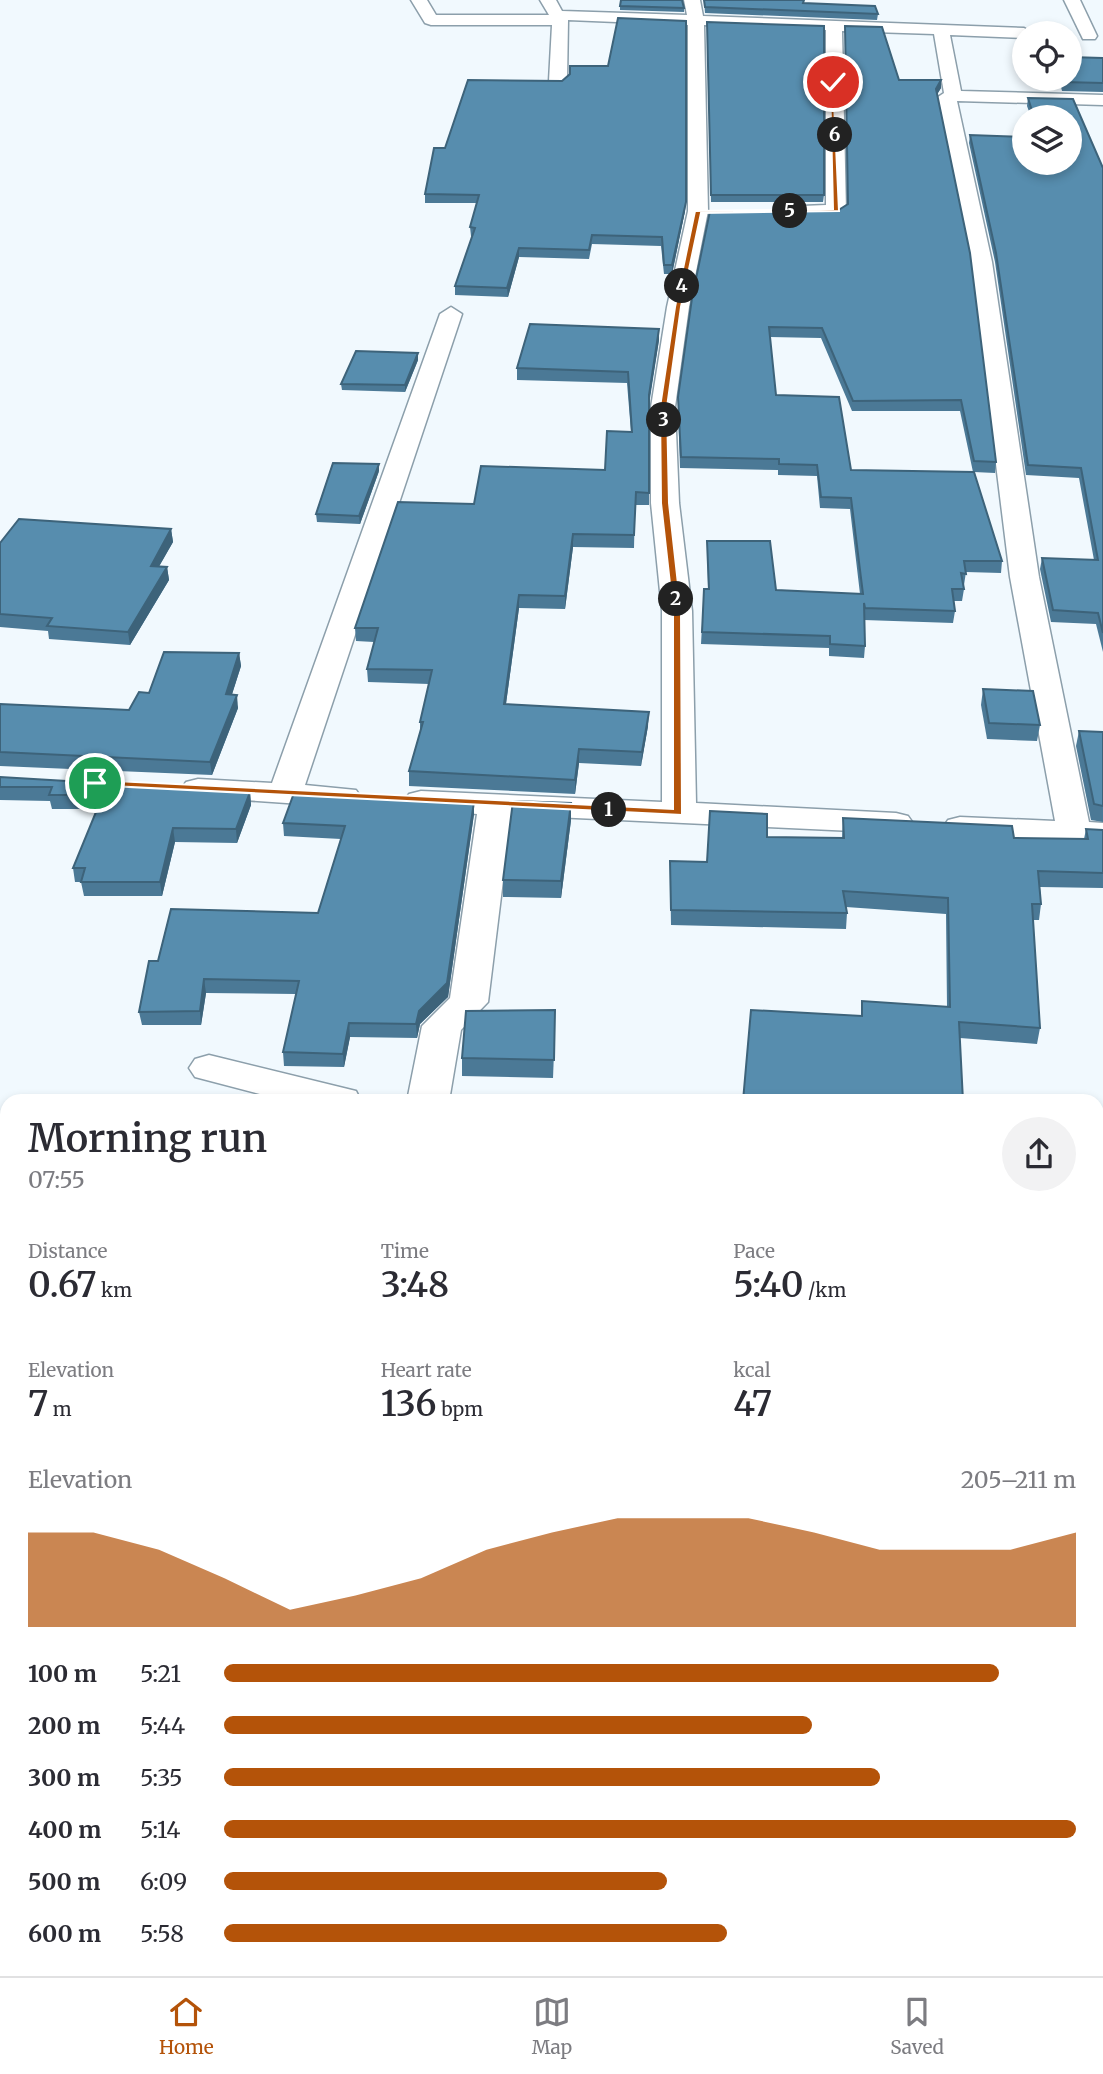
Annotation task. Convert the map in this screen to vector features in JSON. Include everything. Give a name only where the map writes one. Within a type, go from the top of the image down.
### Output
[{"type":"street","points":[[419,0],[431,19],[559,18],[694,11],[834,27],[1012,33]]},
{"type":"street","points":[[548,0],[559,18],[558,81]]},
{"type":"street","points":[[1072,0],[1096,37]]},
{"type":"street","points":[[678,813],[677,611],[665,503],[663,407],[678,307],[705,211],[694,11]]},
{"type":"street","points":[[978,11],[990,32]]},
{"type":"street","points":[[767,211],[836,211],[834,27]]},
{"type":"street","points":[[941,30],[953,96]]},
{"type":"street","points":[[163,787],[1089,833],[1020,543],[996,349],[967,170],[947,97],[1103,100]]},
{"type":"street","points":[[285,794],[451,314]]},
{"type":"street","points":[[429,1094],[442,1026],[469,1002],[495,805]]},
{"type":"street","points":[[209,1068],[313,1094]]},
{"type":"building","points":[[621,0],[682,0],[684,8],[620,6]]},
{"type":"building","points":[[704,0],[804,0],[803,3],[875,6],[878,14],[705,7]]},
{"type":"building","points":[[618,18],[686,21],[686,202],[672,265],[664,265],[662,237],[592,235],[589,250],[519,248],[507,288],[455,286],[475,228],[470,227],[479,195],[425,194],[434,148],[445,148],[468,80],[562,81],[570,74],[570,66],[608,66]]},
{"type":"building","points":[[707,22],[824,26],[824,195],[711,195]]},
{"type":"building","points":[[845,26],[882,27],[899,80],[941,80],[936,89],[970,253],[996,462],[974,461],[961,400],[853,401],[822,328],[769,327],[776,395],[839,397],[851,470],[974,472],[1002,561],[964,561],[966,574],[961,573],[964,589],[952,589],[955,611],[865,608],[864,603],[865,646],[830,644],[830,636],[702,632],[704,589],[709,589],[707,541],[770,541],[776,590],[863,594],[851,498],[821,497],[817,465],[779,464],[779,459],[681,457],[678,397],[692,298],[710,211],[837,211],[848,204]]},
{"type":"building","points":[[1082,57],[1103,58],[1103,83],[1082,82]]},
{"type":"building","points":[[1028,98],[1073,99],[1076,105],[1030,105]]},
{"type":"building","points":[[1082,120],[1103,168],[1103,633],[1098,613],[1053,610],[1042,558],[1098,560],[1081,468],[1028,465],[996,253],[970,135],[1012,137],[1012,175],[1082,175]]},
{"type":"building","points":[[530,324],[659,329],[649,395],[649,493],[636,492],[634,535],[573,534],[565,596],[519,595],[504,704],[649,712],[642,752],[579,749],[575,780],[409,771],[423,722],[420,722],[432,670],[367,669],[378,628],[355,628],[398,502],[474,504],[481,466],[605,470],[607,431],[632,432],[628,372],[517,368]]},
{"type":"building","points":[[356,351],[418,353],[405,385],[341,384]]},
{"type":"building","points":[[333,463],[379,464],[359,516],[316,514]]},
{"type":"building","points":[[19,519],[171,529],[151,566],[167,567],[128,632],[47,626],[52,618],[0,614],[0,543]]},
{"type":"building","points":[[164,652],[239,653],[226,694],[237,695],[210,762],[0,752],[0,704],[129,710],[139,692],[149,693]]},
{"type":"building","points":[[983,689],[1033,691],[1040,725],[989,723]]},
{"type":"building","points":[[1079,731],[1103,732],[1103,806],[1094,804]]},
{"type":"building","points":[[0,777],[250,792],[236,829],[173,828],[160,882],[81,882],[85,868],[73,868],[103,795],[49,795],[52,787],[0,787]]},
{"type":"building","points":[[294,793],[474,802],[447,983],[419,1011],[416,1024],[349,1023],[343,1054],[283,1052],[299,981],[204,979],[200,1011],[139,1012],[149,961],[158,961],[171,909],[318,913],[345,826],[283,823]]},
{"type":"building","points":[[513,801],[571,803],[561,881],[503,880]]},
{"type":"building","points":[[710,811],[767,814],[767,837],[844,838],[843,818],[1012,826],[1014,838],[1088,839],[1086,829],[1103,830],[1103,873],[1038,871],[1041,904],[1032,904],[1040,1028],[959,1022],[963,1094],[744,1094],[751,1010],[862,1016],[862,1001],[950,1007],[948,898],[843,891],[847,913],[671,910],[670,861],[707,862]]},
{"type":"building","points":[[555,1010],[554,1060],[462,1058],[466,1011]]},
{"type":"route","points":[[95,783],[678,813],[677,611],[665,503],[663,407],[678,307],[698,211],[836,211],[833,82]]}]
